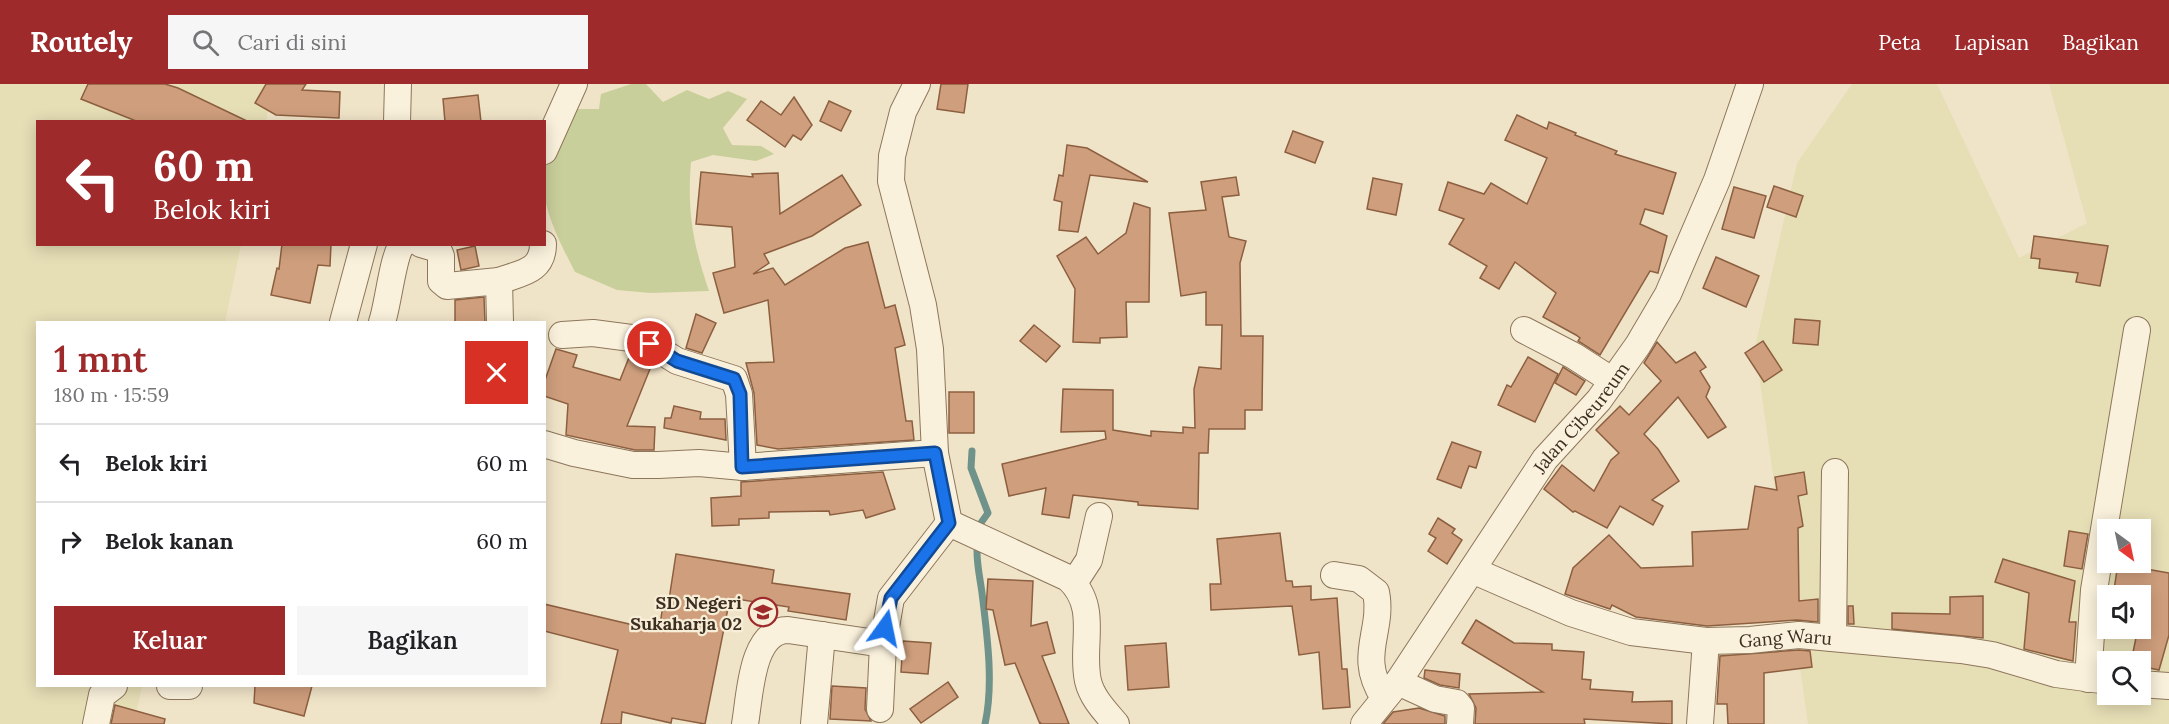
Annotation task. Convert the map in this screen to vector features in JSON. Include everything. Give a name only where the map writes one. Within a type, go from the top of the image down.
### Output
[{"type":"street","points":[[397,120],[398,84]]},
{"type":"street","points":[[546,147],[574,84]]},
{"type":"street","points":[[880,709],[883,644],[891,598],[949,523],[935,453],[930,349],[923,305],[891,181],[892,156],[903,112],[917,84]]},
{"type":"street","name":"Jalan Cibeureum","points":[[1364,724],[1391,691],[1545,459],[1599,400],[1613,381],[1668,294],[1717,180],[1750,84]]},
{"type":"street","points":[[343,321],[363,246]]},
{"type":"street","points":[[382,321],[394,277],[396,252],[401,246]]},
{"type":"street","points":[[427,246],[438,249],[441,256],[441,281],[447,286],[499,280],[536,267],[541,259],[543,246]]},
{"type":"street","points":[[499,280],[500,321]]},
{"type":"street","points":[[1524,330],[1574,356],[1613,381]]},
{"type":"street","points":[[2097,658],[2094,590],[2137,330]]},
{"type":"street","points":[[562,335],[593,333],[632,338],[650,344],[677,361],[734,379],[740,394],[742,467]]},
{"type":"street","points":[[546,444],[633,465],[699,464],[742,467],[935,453]]},
{"type":"street","points":[[1833,638],[1835,472]]},
{"type":"street","points":[[1074,583],[1089,560],[1099,516]]},
{"type":"street","points":[[949,523],[1068,578],[1074,583],[1083,600],[1088,620],[1089,683],[1100,704],[1116,724]]},
{"type":"street","name":"Gang Waru","points":[[1472,570],[1538,600],[1631,632],[1706,641],[1750,640],[1799,635],[1961,650],[2056,674],[2097,680]]},
{"type":"street","points":[[1334,575],[1359,579],[1376,592],[1377,610],[1372,636],[1371,660],[1376,684],[1391,691],[1457,703],[1461,708],[1460,724]]},
{"type":"street","points":[[745,724],[758,656],[762,645],[770,635],[788,630],[883,644]]},
{"type":"street","points":[[814,724],[822,635]]},
{"type":"street","points":[[1700,724],[1706,641]]},
{"type":"street","points":[[2151,685],[2169,686]]},
{"type":"street","points":[[96,724],[102,695],[113,687]]},
{"type":"shaded area","points":[[0,84],[273,84],[266,120],[36,120],[36,246],[241,246],[225,321],[36,321],[36,687],[142,687],[134,724],[0,724]]},
{"type":"shaded area","points":[[1852,84],[1937,84],[2019,258],[2087,223],[2049,84],[2169,84],[2169,724],[1808,724],[1755,347],[1797,163]]},
{"type":"green space","points":[[631,84],[646,84],[663,102],[687,90],[709,99],[728,91],[747,99],[723,128],[732,145],[761,146],[774,154],[756,161],[713,155],[691,162],[692,228],[709,291],[650,293],[617,290],[575,272],[546,204],[546,158],[565,109],[599,109],[601,94]]},
{"type":"building","points":[[88,84],[165,84],[245,120],[134,120],[81,99]]},
{"type":"building","points":[[266,84],[306,84],[302,90],[340,92],[339,118],[276,115],[255,103]]},
{"type":"building","points":[[941,84],[968,84],[964,113],[937,109]]},
{"type":"building","points":[[478,95],[481,120],[445,120],[443,99]]},
{"type":"building","points":[[794,97],[812,125],[801,140],[793,135],[785,147],[747,120],[761,101],[781,115]]},
{"type":"building","points":[[829,101],[851,111],[841,131],[820,121]]},
{"type":"building","points":[[1517,115],[1547,129],[1549,122],[1617,151],[1615,154],[1676,173],[1663,214],[1645,209],[1640,224],[1667,236],[1658,273],[1650,271],[1600,355],[1578,341],[1580,338],[1576,335],[1543,317],[1556,293],[1515,262],[1499,289],[1480,278],[1487,266],[1449,244],[1464,219],[1439,210],[1448,182],[1484,194],[1491,183],[1527,204],[1547,158],[1505,140]]},
{"type":"building","points":[[1293,131],[1323,142],[1315,163],[1285,152]]},
{"type":"building","points":[[1067,145],[1087,148],[1148,182],[1090,175],[1078,232],[1059,230],[1062,202],[1054,200],[1059,175],[1063,176]]},
{"type":"building","points":[[701,172],[753,177],[752,174],[778,173],[780,214],[842,175],[861,205],[812,236],[764,254],[769,263],[753,274],[773,268],[785,285],[845,248],[868,242],[885,308],[895,305],[905,345],[895,348],[906,421],[912,421],[914,440],[778,449],[757,445],[754,393],[746,363],[774,362],[768,300],[724,313],[713,273],[735,267],[732,227],[696,224]]},
{"type":"building","points":[[1236,177],[1239,195],[1222,197],[1229,237],[1246,241],[1240,263],[1241,336],[1263,336],[1262,410],[1245,410],[1245,429],[1209,429],[1208,453],[1199,453],[1198,509],[1138,505],[1138,502],[1073,495],[1069,518],[1042,514],[1046,488],[1009,496],[1002,464],[1106,439],[1105,431],[1061,432],[1063,389],[1113,390],[1113,430],[1151,436],[1151,431],[1183,433],[1183,427],[1195,428],[1194,389],[1199,367],[1221,369],[1222,325],[1206,325],[1206,292],[1181,296],[1169,213],[1206,210],[1201,182]]},
{"type":"building","points":[[1373,178],[1402,184],[1396,215],[1367,209]]},
{"type":"building","points":[[1774,186],[1803,196],[1796,217],[1767,207]]},
{"type":"building","points":[[1734,187],[1766,196],[1754,238],[1722,229]]},
{"type":"building","points":[[1134,203],[1150,208],[1149,302],[1126,302],[1127,337],[1100,338],[1100,343],[1073,342],[1075,289],[1057,256],[1086,237],[1098,254],[1126,233]]},
{"type":"building","points":[[2034,236],[2108,246],[2100,286],[2076,282],[2078,273],[2039,268],[2040,259],[2031,258]]},
{"type":"building","points":[[282,246],[331,246],[330,266],[318,265],[310,303],[271,295],[277,268],[279,269]]},
{"type":"building","points":[[475,246],[479,266],[461,270],[457,250]]},
{"type":"building","points":[[1716,257],[1759,276],[1746,307],[1703,288]]},
{"type":"building","points":[[484,297],[485,321],[455,321],[455,300]]},
{"type":"building","points":[[696,314],[716,323],[702,353],[686,348]]},
{"type":"building","points":[[1795,319],[1820,321],[1818,345],[1793,343]]},
{"type":"building","points":[[1034,325],[1060,346],[1046,362],[1020,341]]},
{"type":"building","points":[[1763,341],[1782,370],[1764,382],[1745,353]]},
{"type":"building","points":[[1657,342],[1676,363],[1695,352],[1706,367],[1700,371],[1710,387],[1706,397],[1726,427],[1708,438],[1678,397],[1644,434],[1658,449],[1679,481],[1652,500],[1663,506],[1653,525],[1620,506],[1607,528],[1573,512],[1544,489],[1562,465],[1594,491],[1611,460],[1619,453],[1596,430],[1620,406],[1629,415],[1661,381],[1644,363]]},
{"type":"building","points":[[556,349],[577,355],[573,367],[620,380],[630,355],[652,364],[627,426],[655,427],[654,450],[635,450],[566,435],[568,404],[546,397],[546,377]]},
{"type":"building","points":[[1528,357],[1558,374],[1535,422],[1498,405],[1507,385],[1511,387]]},
{"type":"building","points":[[1563,367],[1585,381],[1576,395],[1555,383]]},
{"type":"building","points":[[949,392],[974,392],[974,433],[949,433]]},
{"type":"building","points":[[674,406],[701,412],[700,419],[725,419],[726,440],[664,428],[665,418],[671,418]]},
{"type":"building","points":[[1452,442],[1481,452],[1476,468],[1469,466],[1461,488],[1437,479]]},
{"type":"building","points":[[883,472],[895,509],[866,518],[863,510],[830,515],[829,511],[769,512],[769,518],[739,519],[739,525],[712,526],[711,498],[741,496],[741,482]]},
{"type":"building","points":[[1804,472],[1807,494],[1798,496],[1803,526],[1798,528],[1799,601],[1818,599],[1818,622],[1797,620],[1707,626],[1636,617],[1612,605],[1610,609],[1565,594],[1573,568],[1609,535],[1641,568],[1693,566],[1692,532],[1748,529],[1755,486],[1777,490],[1775,477]]},
{"type":"building","points":[[1438,518],[1455,529],[1452,533],[1462,540],[1447,564],[1428,551],[1436,538],[1429,534]]},
{"type":"building","points":[[2069,531],[2088,534],[2082,569],[2064,566]]},
{"type":"building","points":[[1280,533],[1286,581],[1292,581],[1293,587],[1311,586],[1311,600],[1337,598],[1342,669],[1347,669],[1350,707],[1323,709],[1319,652],[1299,655],[1292,606],[1211,610],[1210,584],[1221,584],[1217,539]]},
{"type":"building","points":[[676,554],[774,570],[772,583],[850,594],[846,620],[788,611],[789,607],[730,598],[705,724],[672,718],[671,723],[622,712],[621,724],[601,724],[618,650],[546,632],[546,604],[659,631],[663,605],[668,606]]},
{"type":"building","points":[[2003,559],[2075,581],[2069,622],[2076,622],[2073,661],[2024,649],[2029,593],[1995,582]]},
{"type":"building","points":[[2151,570],[2169,573],[2169,635],[2159,670],[2151,668],[2151,651],[2133,651],[2136,639],[2151,639],[2151,585],[2115,585],[2117,573],[2151,573]]},
{"type":"building","points":[[988,579],[1033,581],[1031,626],[1047,622],[1055,653],[1042,656],[1069,724],[1041,724],[1040,722],[1040,724],[1015,663],[1005,665],[993,610],[986,609]]},
{"type":"building","points":[[1983,596],[1983,638],[1892,629],[1892,613],[1950,614],[1950,597]]},
{"type":"building","points":[[1848,606],[1853,606],[1854,624],[1848,624]]},
{"type":"building","points":[[1476,620],[1514,643],[1552,644],[1552,650],[1584,652],[1582,679],[1591,680],[1590,689],[1633,692],[1632,702],[1672,701],[1672,724],[1584,719],[1585,724],[1475,724],[1476,708],[1469,694],[1543,692],[1462,643]]},
{"type":"building","points":[[903,641],[931,643],[928,674],[901,672]]},
{"type":"building","points":[[1166,643],[1169,687],[1128,690],[1125,646]]},
{"type":"building","points":[[1810,651],[1812,667],[1764,673],[1764,724],[1728,724],[1727,704],[1717,704],[1720,656]]},
{"type":"building","points":[[1425,670],[1460,674],[1459,688],[1440,685],[1424,678]]},
{"type":"building","points":[[948,682],[958,697],[921,723],[910,709]]},
{"type":"building","points":[[832,686],[866,688],[865,709],[871,721],[830,719]]},
{"type":"building","points":[[255,687],[312,687],[304,716],[254,703]]},
{"type":"building","points":[[115,705],[165,719],[164,724],[111,724]]},
{"type":"building","points":[[1419,708],[1445,716],[1445,724],[1383,724],[1393,712]]},
{"type":"waterway","points":[[972,451],[971,468],[988,513],[978,527],[978,531]]},
{"type":"waterway","points":[[977,551],[989,659],[988,709],[985,724]]},
{"type":"place","name":"SD Negeri Sukaharja 02","points":[[763,612]]},
{"type":"route","points":[[650,344],[677,361],[734,379],[740,394],[742,467],[935,453],[949,523],[891,598],[885,628]]}]
